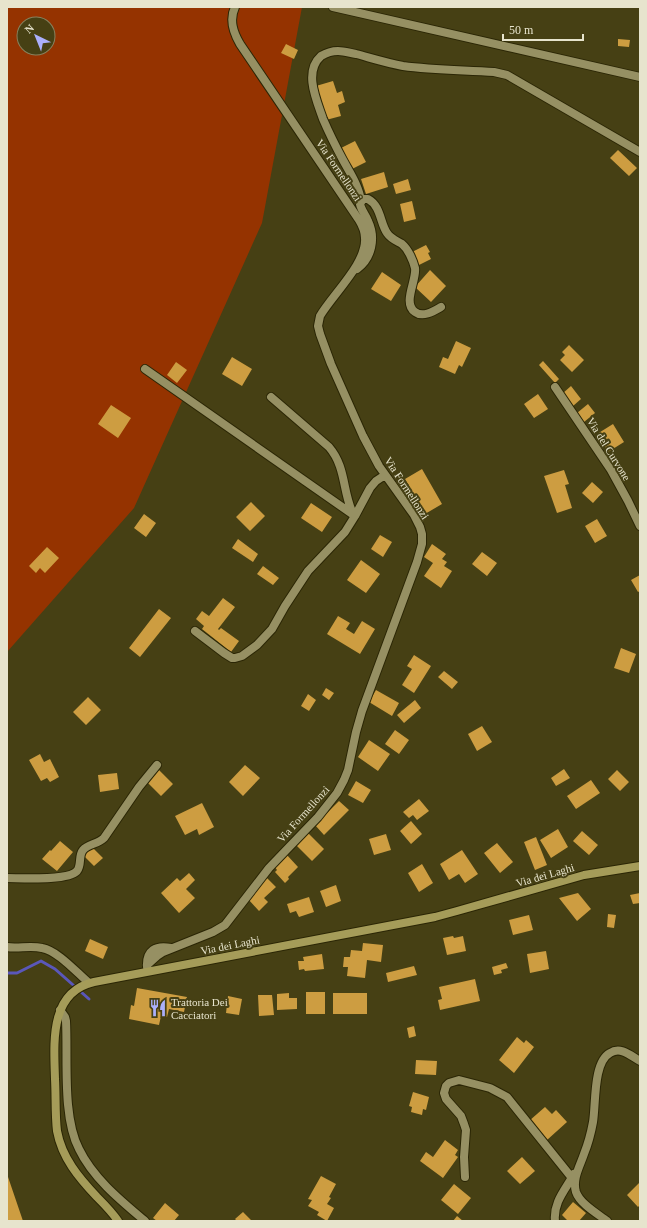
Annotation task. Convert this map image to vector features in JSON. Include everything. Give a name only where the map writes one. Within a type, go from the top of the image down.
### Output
[{"type":"main road","name":"Via dei Laghi","points":[[118,1221],[112,1212],[92,1191],[70,1164],[63,1152],[58,1137],[56,1125],[56,1028],[60,1010],[73,992],[89,983],[147,969],[435,917],[584,875],[640,866]]},
{"type":"street","name":"Via Formellonzi","points":[[147,969],[160,954],[216,931],[227,923],[272,864],[323,811],[337,793],[348,770],[362,711],[417,562],[422,544],[422,534],[418,521],[385,475],[363,436],[331,364],[319,330],[318,323],[320,316],[353,272],[361,256],[365,235],[361,224],[238,40],[232,23],[232,16],[235,7]]},
{"type":"street","points":[[333,7],[640,77]]},
{"type":"street","points":[[353,272],[362,266],[368,256],[372,245],[370,226],[361,207],[360,193],[338,150],[317,101],[313,85],[312,72],[315,64],[323,55],[332,52],[345,52],[408,66],[494,72],[507,75],[640,152]]},
{"type":"street","points":[[361,201],[363,199],[368,199],[374,203],[387,234],[402,245],[413,263],[415,277],[410,298],[413,310],[417,313],[423,314],[441,307]]},
{"type":"street","points":[[145,369],[355,516]]},
{"type":"street","name":"Via del Curvone","points":[[555,386],[611,470],[640,526]]},
{"type":"street","points":[[271,397],[328,447],[335,455],[340,468],[349,505],[355,516]]},
{"type":"street","points":[[195,631],[232,658],[238,657],[249,651],[267,636],[308,571],[341,536],[355,516],[370,488],[376,481],[385,475]]},
{"type":"street","points":[[7,878],[58,877],[70,875],[76,872],[79,866],[80,856],[83,851],[104,838],[132,797],[157,765]]},
{"type":"street","points":[[7,947],[37,947],[47,949],[89,983]]},
{"type":"street","points":[[60,1010],[66,1021],[69,1114],[76,1144],[96,1175],[116,1196],[145,1221]]},
{"type":"street","points":[[607,1221],[576,1194],[576,1178],[583,1159],[593,1120],[598,1076],[603,1059],[609,1053],[619,1050],[627,1053],[640,1062]]},
{"type":"street","points":[[465,1177],[464,1157],[466,1130],[461,1116],[446,1099],[444,1093],[446,1086],[449,1083],[459,1080],[490,1088],[507,1098],[572,1178]]},
{"type":"street","points":[[555,1221],[558,1202],[562,1192],[583,1159]]},
{"type":"shaded area","points":[[7,7],[302,7],[262,223],[134,508],[7,652]]},
{"type":"building","points":[[618,39],[630,40],[629,47],[618,46]]},
{"type":"building","points":[[286,44],[298,50],[294,59],[281,53]]},
{"type":"building","points":[[333,81],[337,93],[342,91],[345,102],[338,105],[341,116],[326,120],[316,86]]},
{"type":"building","points":[[355,141],[366,162],[352,169],[341,148]]},
{"type":"building","points":[[618,150],[637,168],[629,176],[610,158]]},
{"type":"building","points":[[384,172],[388,187],[366,194],[361,179]]},
{"type":"building","points":[[408,179],[411,190],[396,194],[393,184]]},
{"type":"building","points":[[412,201],[416,219],[404,222],[400,204]]},
{"type":"building","points":[[426,245],[430,252],[428,253],[431,259],[417,266],[412,252]]},
{"type":"building","points":[[430,270],[446,286],[431,302],[415,287]]},
{"type":"building","points":[[382,272],[401,285],[391,301],[371,289]]},
{"type":"building","points":[[456,341],[471,348],[462,367],[459,365],[455,374],[439,367],[443,357],[448,359]]},
{"type":"building","points":[[569,345],[584,360],[572,372],[560,360],[565,355],[562,352]]},
{"type":"building","points":[[232,357],[252,369],[242,386],[222,374]]},
{"type":"building","points":[[543,361],[559,379],[555,383],[539,365]]},
{"type":"building","points":[[176,362],[187,370],[177,383],[167,375]]},
{"type":"building","points":[[571,386],[581,399],[573,406],[562,394]]},
{"type":"building","points":[[538,394],[548,409],[534,418],[524,404]]},
{"type":"building","points":[[588,404],[595,413],[584,422],[577,413]]},
{"type":"building","points":[[111,405],[131,418],[118,438],[98,424]]},
{"type":"building","points":[[613,424],[624,442],[608,452],[597,434]]},
{"type":"building","points":[[422,469],[442,504],[425,514],[405,479]]},
{"type":"building","points":[[564,470],[569,484],[565,485],[572,508],[557,513],[544,476]]},
{"type":"building","points":[[592,482],[603,492],[593,503],[582,493]]},
{"type":"building","points":[[251,502],[265,516],[250,531],[236,517]]},
{"type":"building","points":[[311,503],[332,517],[322,532],[301,518]]},
{"type":"building","points":[[144,514],[156,523],[146,537],[134,528]]},
{"type":"building","points":[[597,519],[607,536],[595,543],[585,526]]},
{"type":"building","points":[[380,535],[392,542],[383,557],[371,549]]},
{"type":"building","points":[[238,539],[258,554],[253,562],[232,548]]},
{"type":"building","points":[[432,544],[446,554],[442,559],[447,562],[444,566],[452,571],[441,588],[424,576],[433,563],[424,557]]},
{"type":"building","points":[[47,547],[59,558],[45,573],[40,568],[36,573],[29,566]]},
{"type":"building","points":[[482,552],[497,563],[487,576],[472,564]]},
{"type":"building","points":[[361,560],[380,574],[366,593],[347,580]]},
{"type":"building","points":[[263,566],[279,578],[273,585],[257,574]]},
{"type":"building","points":[[640,575],[640,591],[638,592],[631,580]]},
{"type":"building","points":[[223,598],[235,607],[218,629],[219,630],[221,628],[239,641],[231,652],[202,629],[204,626],[196,619],[202,611],[209,616]]},
{"type":"building","points":[[159,609],[171,618],[140,657],[129,648]]},
{"type":"building","points":[[338,616],[350,623],[346,629],[354,634],[362,621],[375,629],[360,654],[327,634]]},
{"type":"building","points":[[621,648],[636,654],[629,673],[614,668]]},
{"type":"building","points":[[414,655],[431,666],[414,693],[402,685],[412,669],[407,666]]},
{"type":"building","points":[[444,671],[458,682],[452,689],[438,677]]},
{"type":"building","points":[[326,688],[334,693],[329,700],[322,695]]},
{"type":"building","points":[[376,690],[399,703],[392,716],[369,702]]},
{"type":"building","points":[[308,694],[316,700],[309,711],[301,706]]},
{"type":"building","points":[[88,697],[101,710],[86,725],[73,712]]},
{"type":"building","points":[[415,700],[421,708],[404,723],[397,715]]},
{"type":"building","points":[[482,726],[492,742],[477,751],[468,734]]},
{"type":"building","points":[[395,730],[409,740],[399,754],[385,744]]},
{"type":"building","points":[[369,740],[390,754],[378,771],[358,757]]},
{"type":"building","points":[[40,754],[44,762],[50,759],[59,777],[50,782],[47,778],[41,781],[29,760]]},
{"type":"building","points":[[245,765],[260,778],[243,796],[229,782]]},
{"type":"building","points":[[564,769],[570,778],[556,786],[551,778]]},
{"type":"building","points":[[159,770],[173,784],[161,796],[147,782]]},
{"type":"building","points":[[617,770],[629,782],[620,791],[608,779]]},
{"type":"building","points":[[117,773],[119,789],[100,792],[98,775]]},
{"type":"building","points":[[591,780],[600,793],[576,809],[567,796]]},
{"type":"building","points":[[356,781],[371,790],[363,803],[348,795]]},
{"type":"building","points":[[419,799],[429,811],[417,820],[413,815],[409,818],[403,812]]},
{"type":"building","points":[[339,801],[349,810],[324,835],[315,825]]},
{"type":"building","points":[[202,803],[214,827],[199,835],[197,829],[185,835],[175,816]]},
{"type":"building","points":[[411,821],[422,834],[411,844],[400,831]]},
{"type":"building","points":[[558,829],[568,847],[551,858],[540,840]]},
{"type":"building","points":[[582,831],[598,845],[589,855],[573,841]]},
{"type":"building","points":[[307,832],[324,849],[312,861],[295,844]]},
{"type":"building","points":[[386,834],[391,850],[374,855],[369,839]]},
{"type":"building","points":[[536,837],[547,865],[535,870],[524,842]]},
{"type":"building","points":[[60,841],[73,852],[57,871],[42,859]]},
{"type":"building","points":[[497,843],[513,862],[500,873],[484,853]]},
{"type":"building","points":[[92,847],[103,858],[94,866],[83,855]]},
{"type":"building","points":[[462,850],[478,874],[465,883],[459,874],[449,880],[440,864]]},
{"type":"building","points":[[286,854],[298,867],[288,877],[289,879],[285,883],[275,872],[277,870],[274,866]]},
{"type":"building","points":[[422,864],[433,883],[419,892],[408,873]]},
{"type":"building","points":[[189,873],[195,880],[186,889],[195,898],[179,913],[161,893],[177,878],[180,881]]},
{"type":"building","points":[[266,877],[276,887],[264,898],[268,902],[259,911],[248,899]]},
{"type":"building","points":[[336,885],[341,901],[326,907],[320,891]]},
{"type":"building","points":[[578,893],[591,909],[577,921],[559,898]]},
{"type":"building","points":[[640,893],[640,903],[633,904],[630,895]]},
{"type":"building","points":[[309,897],[314,912],[299,917],[296,911],[290,913],[287,904]]},
{"type":"building","points":[[608,914],[616,915],[614,928],[607,927]]},
{"type":"building","points":[[529,915],[533,930],[513,935],[509,920]]},
{"type":"building","points":[[453,936],[454,938],[463,936],[466,951],[447,955],[443,938]]},
{"type":"building","points":[[90,939],[108,947],[103,959],[85,951]]},
{"type":"building","points":[[363,943],[383,945],[381,962],[367,960],[365,978],[347,976],[348,967],[343,967],[344,957],[350,957],[351,950],[362,951]]},
{"type":"building","points":[[546,951],[549,969],[530,973],[527,954]]},
{"type":"building","points":[[322,954],[324,969],[305,971],[304,969],[299,970],[298,961],[304,961],[303,957]]},
{"type":"building","points":[[506,963],[508,968],[501,970],[502,973],[494,975],[492,967]]},
{"type":"building","points":[[414,966],[417,975],[388,982],[386,973]]},
{"type":"building","points":[[475,979],[480,1001],[440,1010],[438,1000],[442,999],[439,987]]},
{"type":"building","name":"Trattoria Dei Cacciatori","points":[[137,988],[187,997],[184,1012],[169,1009],[167,1017],[161,1016],[159,1025],[129,1019],[131,1005],[134,1006]]},
{"type":"building","points":[[306,992],[325,992],[325,1014],[306,1014]]},
{"type":"building","points":[[289,993],[289,998],[297,998],[297,1009],[277,1010],[277,994]]},
{"type":"building","points":[[333,993],[367,993],[367,1014],[333,1014]]},
{"type":"building","points":[[258,995],[272,995],[274,1015],[259,1016]]},
{"type":"building","points":[[228,996],[242,999],[239,1015],[226,1013]]},
{"type":"building","points":[[414,1026],[416,1036],[409,1038],[407,1028]]},
{"type":"building","points":[[517,1037],[524,1043],[526,1040],[534,1047],[514,1073],[499,1060]]},
{"type":"building","points":[[416,1060],[437,1061],[436,1075],[415,1074]]},
{"type":"building","points":[[413,1092],[429,1097],[426,1110],[423,1109],[422,1115],[411,1112],[412,1107],[409,1106]]},
{"type":"building","points":[[545,1107],[552,1114],[556,1110],[567,1122],[547,1140],[529,1121]]},
{"type":"building","points":[[445,1140],[458,1150],[455,1155],[458,1157],[443,1178],[420,1161],[426,1152],[433,1157]]},
{"type":"building","points":[[522,1157],[535,1171],[520,1184],[507,1171]]},
{"type":"building","points":[[7,1174],[23,1221],[7,1221]]},
{"type":"building","points":[[321,1176],[336,1184],[327,1204],[334,1208],[327,1221],[317,1215],[319,1212],[308,1206],[312,1200],[308,1199]]},
{"type":"building","points":[[640,1182],[640,1205],[638,1207],[627,1195]]},
{"type":"building","points":[[454,1184],[471,1198],[458,1214],[441,1200]]},
{"type":"building","points":[[573,1202],[586,1213],[579,1221],[568,1221],[562,1215]]},
{"type":"building","points":[[165,1203],[179,1215],[174,1221],[157,1221],[153,1218]]},
{"type":"building","points":[[243,1212],[252,1221],[237,1221],[235,1219]]},
{"type":"building","points":[[457,1216],[463,1221],[453,1221]]},
{"type":"waterway","points":[[7,973],[17,973],[41,961],[55,969],[89,999]]},
{"type":"place","name":"Trattoria Dei Cacciatori","points":[[158,1008]]}]
